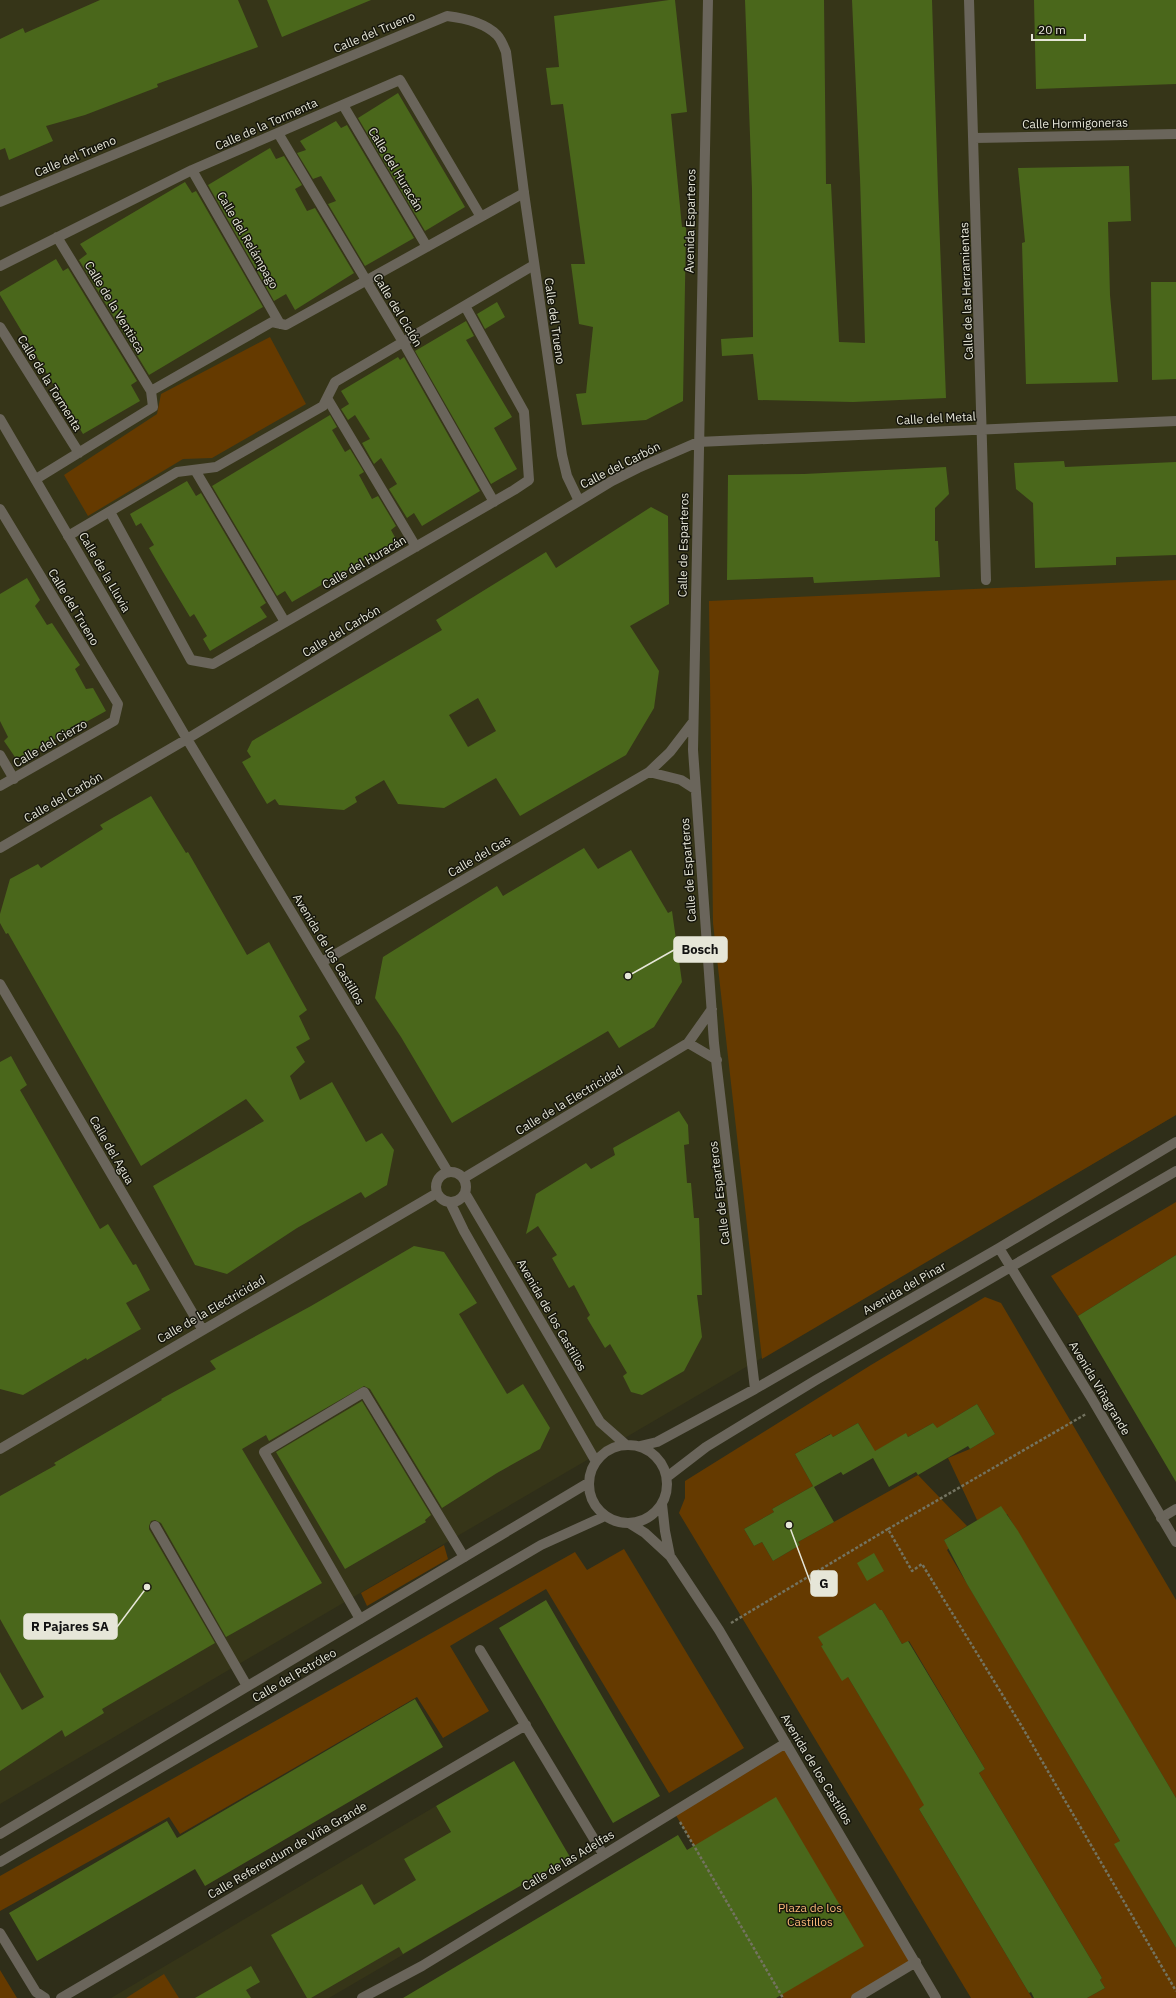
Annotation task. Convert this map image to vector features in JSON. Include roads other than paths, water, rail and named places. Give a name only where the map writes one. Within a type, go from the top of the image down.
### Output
[{"type":"street","name":"Avenida Esparteros","points":[[698,442],[708,0]]},
{"type":"street","name":"Calle de las Herramientas","points":[[969,0],[983,429],[986,580]]},
{"type":"street","name":"Calle del Trueno","points":[[0,202],[447,16],[464,18],[483,26],[497,35],[506,52],[534,265],[562,455],[567,476],[579,501]]},
{"type":"street","name":"Calle de la Tormenta","points":[[0,266],[192,170],[400,80],[481,217]]},
{"type":"street","name":"Calle del Huracán","points":[[343,105],[427,247]]},
{"type":"street","name":"Calle del Ciclón","points":[[278,133],[403,342],[494,502]]},
{"type":"street","name":"Calle Hormigoneras","points":[[974,138],[1176,134]]},
{"type":"street","name":"Calle del Relámpago","points":[[192,170],[280,324]]},
{"type":"street","points":[[36,480],[153,407],[151,391],[272,322],[286,325],[524,193]]},
{"type":"street","name":"Calle de la Ventisca","points":[[57,237],[151,391]]},
{"type":"street","points":[[68,536],[177,472],[216,467],[323,406],[335,382],[534,265]]},
{"type":"street","name":"Calle del Huracán","points":[[110,512],[191,660],[213,664],[494,502],[529,480],[524,412],[465,306]]},
{"type":"street","name":"Calle de la Tormenta","points":[[0,328],[79,453]]},
{"type":"street","points":[[327,398],[416,547]]},
{"type":"street","name":"Calle de la Lluvia","points":[[0,418],[187,740]]},
{"type":"street","name":"Calle del Metal","points":[[698,442],[1176,421]]},
{"type":"street","name":"Calle del Carbón","points":[[0,848],[187,740],[579,501],[638,468],[698,442]]},
{"type":"street","name":"Calle de Esparteros","points":[[698,442],[693,722],[695,789],[714,1043],[755,1389]]},
{"type":"street","points":[[195,470],[285,622]]},
{"type":"street","name":"Calle del Trueno","points":[[0,509],[118,704],[114,721]]},
{"type":"street","name":"Calle del Cierzo","points":[[0,786],[114,721]]},
{"type":"street","name":"Calle del Gas","points":[[322,962],[649,772],[670,752],[693,722]]},
{"type":"street","name":"Avenida de los Castillos","points":[[187,740],[448,1172]]},
{"type":"street","points":[[0,755],[14,779]]},
{"type":"street","points":[[649,772],[681,780],[695,789]]},
{"type":"street","name":"Calle del Agua","points":[[0,984],[202,1329]]},
{"type":"street","name":"Calle de la Electricidad","points":[[464,1178],[688,1043],[712,1009]]},
{"type":"street","points":[[688,1043],[716,1060]]},
{"type":"street","name":"Avenida del Pinar","points":[[640,1446],[657,1442],[755,1389],[999,1248],[1176,1143]]},
{"type":"street","points":[[667,1477],[706,1447],[1010,1266],[1176,1171]]},
{"type":"street","points":[[448,1172],[457,1172],[464,1178],[466,1186],[465,1193],[458,1200],[450,1202],[442,1199],[437,1193],[436,1184],[440,1176],[448,1172]]},
{"type":"street","name":"Calle de la Electricidad","points":[[0,1449],[202,1329],[437,1193]]},
{"type":"street","name":"Avenida de los Castillos","points":[[465,1193],[600,1422],[625,1444]]},
{"type":"street","points":[[450,1202],[464,1231],[595,1460]]},
{"type":"street","name":"Avenida Viñagrande","points":[[999,1248],[1097,1408],[1176,1542]]},
{"type":"street","points":[[360,1619],[264,1452],[364,1392],[464,1557]]},
{"type":"street","points":[[625,1444],[640,1446],[653,1452],[662,1463],[667,1477],[667,1491],[662,1504],[653,1515],[642,1521],[629,1524],[616,1522],[605,1516],[595,1507],[590,1496],[588,1483],[591,1469],[595,1460],[609,1449],[625,1444]]},
{"type":"street","name":"Calle del Petróleo","points":[[0,1834],[588,1483]]},
{"type":"street","name":"Avenida de los Castillos","points":[[662,1504],[670,1556]]},
{"type":"street","points":[[1161,1518],[1176,1509]]},
{"type":"street","name":"Calle del Petróleo","points":[[0,1862],[541,1545],[605,1516]]},
{"type":"street","name":"Avenida de los Castillos","points":[[629,1524],[646,1533],[670,1556],[719,1630],[936,1998]]},
{"type":"street","points":[[155,1526],[247,1686]]},
{"type":"street","points":[[480,1650],[603,1854]]},
{"type":"street","name":"Calle Referendum de Viña Grande","points":[[61,1998],[526,1725]]},
{"type":"street","name":"Calle de las Adelfas","points":[[362,1998],[422,1966],[786,1743]]},
{"type":"street","points":[[0,1933],[36,1992],[45,1998]]},
{"type":"street","points":[[856,1998],[916,1962]]},
{"type":"place","name":"Bosch","points":[[628,976]]},
{"type":"place","name":"G","points":[[789,1525]]},
{"type":"place","name":"R Pajares SA","points":[[147,1587]]},
{"type":"park label","name":"Plaza de los Castillos","points":[[810,1914]]}]
